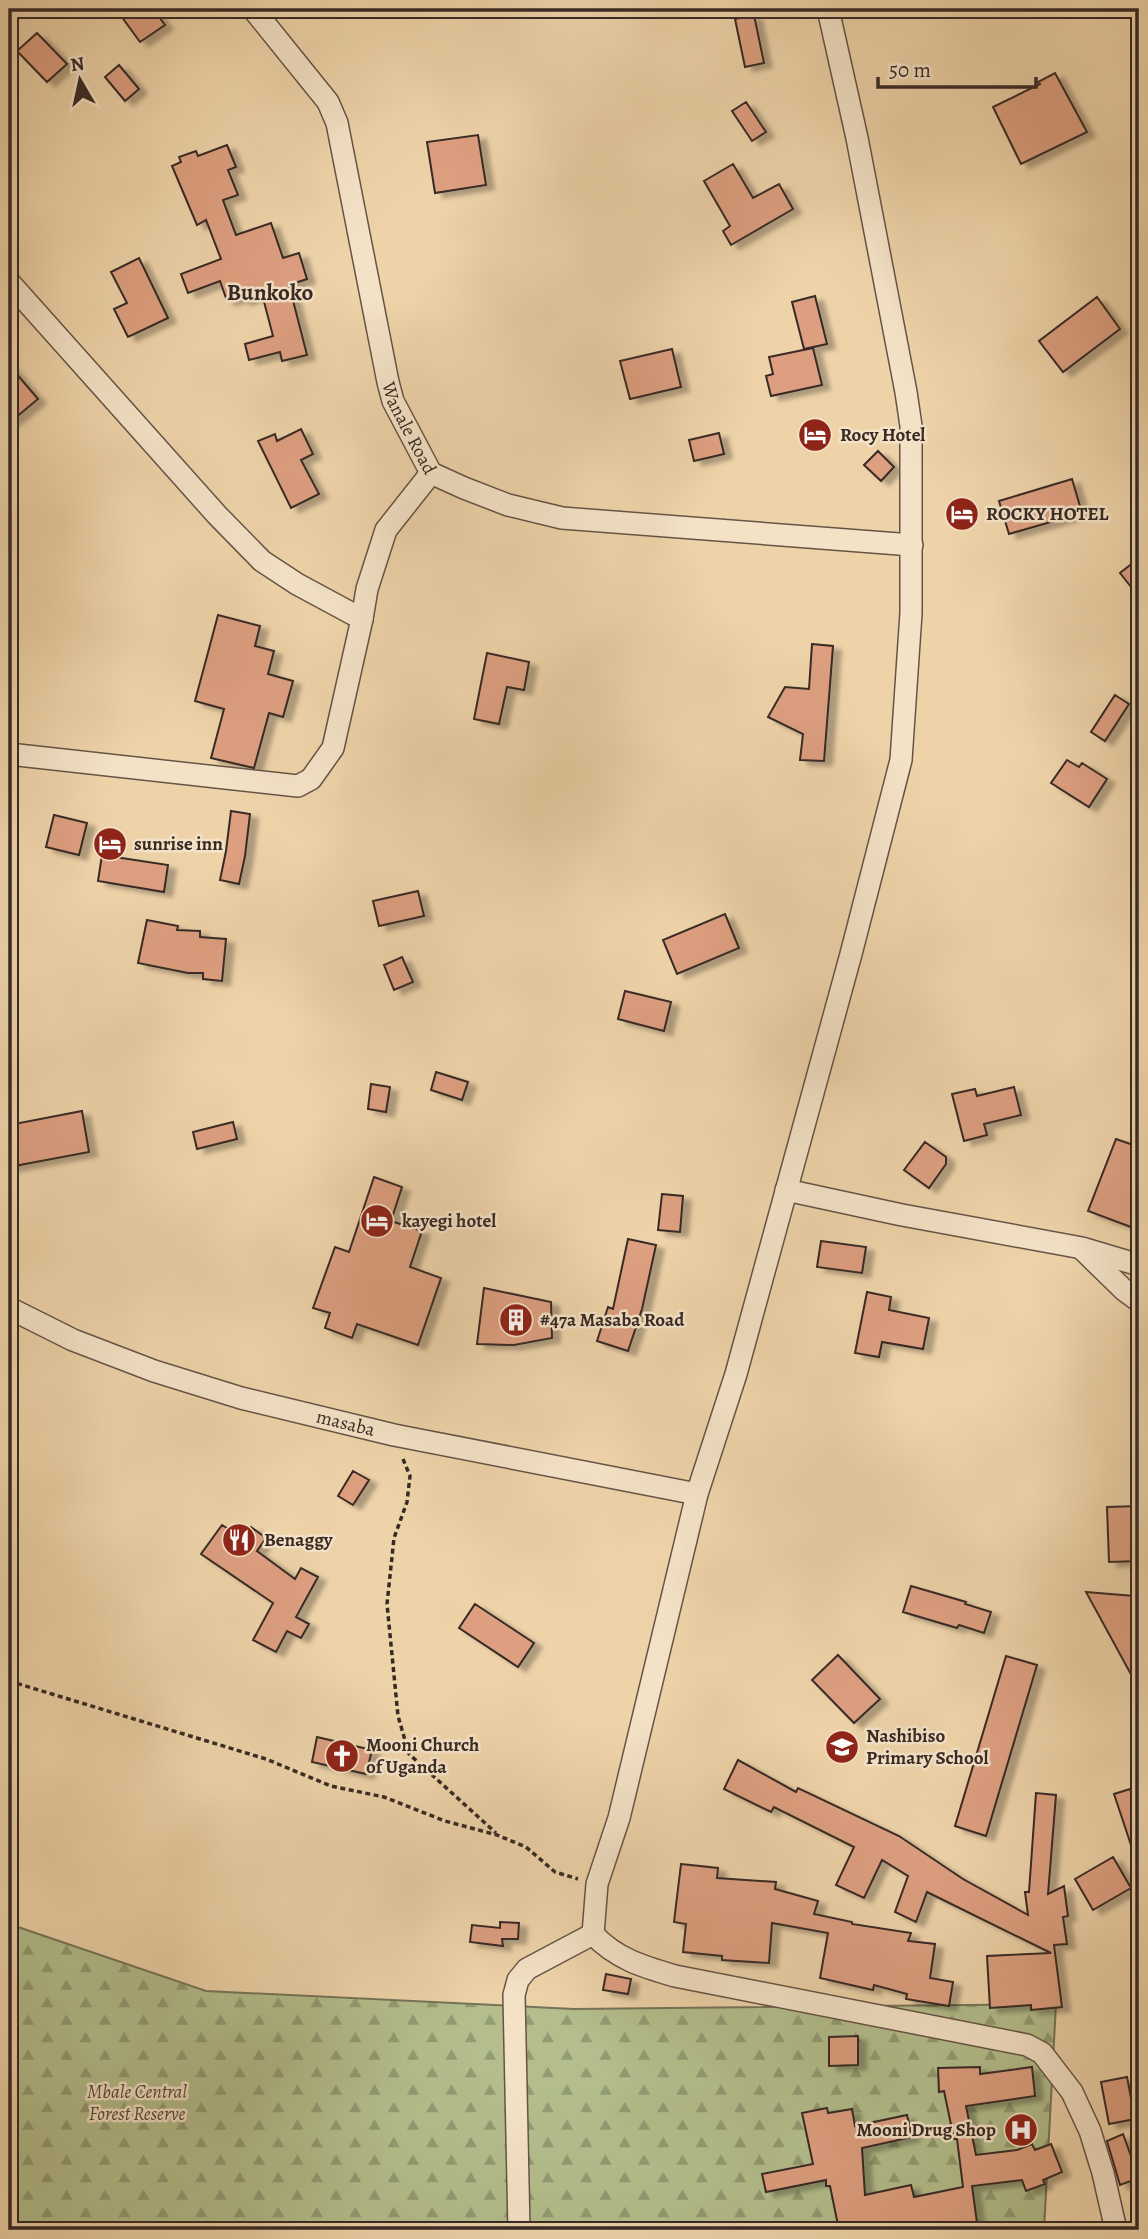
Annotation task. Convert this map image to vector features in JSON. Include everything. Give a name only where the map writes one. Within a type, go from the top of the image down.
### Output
[{"type":"street","name":"Wanale Road","points":[[253,9],[328,102],[337,123],[393,401],[431,473],[508,505],[562,518],[912,545]]},
{"type":"street","points":[[828,9],[857,138],[911,426],[911,613],[901,760],[855,941],[736,1374],[697,1494],[619,1818],[597,1884],[593,1934],[623,1959],[675,1976],[1027,2045],[1042,2053],[1072,2092],[1090,2131],[1104,2173],[1116,2230]]},
{"type":"street","points":[[9,282],[217,515],[262,561],[297,584],[362,619]]},
{"type":"street","points":[[9,754],[298,786],[311,779],[333,747],[367,589],[386,530],[431,473]]},
{"type":"street","points":[[786,1191],[1082,1248],[1139,1265]]},
{"type":"street","points":[[1082,1248],[1124,1290],[1139,1301]]},
{"type":"street","name":"masaba","points":[[9,1308],[73,1340],[154,1371],[241,1398],[394,1436],[697,1494]]},
{"type":"street","points":[[519,2230],[514,1995],[518,1980],[527,1969],[593,1934]]},
{"type":"path","points":[[394,1436],[410,1476],[407,1502],[394,1538],[387,1604],[398,1716],[409,1754],[497,1835]]},
{"type":"path","points":[[9,1681],[266,1759],[331,1786],[384,1797],[445,1821],[497,1835],[526,1847],[555,1872],[597,1884]]},
{"type":"green space","name":"Mbale Central Forest Reserve","points":[[9,1924],[206,1991],[574,2009],[1056,2004],[1044,2230],[9,2230]]},
{"type":"building","points":[[116,9],[153,9],[165,25],[140,42]]},
{"type":"building","points":[[754,15],[764,63],[745,67],[735,19]]},
{"type":"building","points":[[37,33],[67,64],[47,82],[17,51]]},
{"type":"building","points":[[119,65],[139,89],[125,101],[105,77]]},
{"type":"building","points":[[1055,73],[1087,132],[1021,164],[993,107],[1040,84],[1038,82]]},
{"type":"building","points":[[746,102],[766,132],[752,141],[732,111]]},
{"type":"building","points":[[478,135],[486,185],[435,193],[427,142]]},
{"type":"building","points":[[227,145],[236,167],[228,170],[238,195],[223,200],[236,235],[271,223],[283,258],[299,253],[307,279],[289,285],[307,355],[282,361],[280,352],[249,360],[245,344],[273,336],[262,294],[243,301],[241,297],[227,301],[220,281],[188,293],[181,274],[221,259],[206,220],[197,225],[172,166],[181,162],[179,157],[196,151],[198,156]]},
{"type":"building","points":[[733,164],[753,198],[779,184],[793,209],[731,245],[723,231],[730,226],[704,181]]},
{"type":"building","points":[[139,258],[168,318],[128,337],[114,309],[127,303],[111,272]]},
{"type":"building","points":[[815,296],[827,344],[804,349],[792,302]]},
{"type":"building","points":[[1097,297],[1120,329],[1063,372],[1039,341]]},
{"type":"building","points":[[813,348],[822,385],[771,396],[766,376],[773,374],[769,357]]},
{"type":"building","points":[[672,349],[681,387],[630,399],[620,361]]},
{"type":"building","points":[[9,365],[38,399],[9,423]]},
{"type":"building","points":[[301,429],[313,454],[301,460],[319,494],[291,508],[258,441],[275,434],[277,441]]},
{"type":"building","points":[[719,433],[724,454],[694,461],[689,440]]},
{"type":"building","name":"Rocy Hotel","points":[[878,451],[894,467],[881,481],[864,465]]},
{"type":"building","points":[[1072,479],[1082,513],[1009,534],[999,501]]},
{"type":"building","points":[[1139,558],[1139,597],[1120,573]]},
{"type":"building","points":[[218,615],[260,626],[255,646],[274,651],[268,674],[293,681],[283,717],[269,713],[254,768],[211,758],[224,709],[195,701]]},
{"type":"building","points":[[812,644],[833,646],[824,761],[800,760],[803,734],[768,717],[785,687],[809,689]]},
{"type":"building","points":[[487,653],[529,662],[524,690],[507,687],[499,724],[474,719]]},
{"type":"building","points":[[1115,695],[1129,704],[1105,741],[1091,732]]},
{"type":"building","points":[[1067,760],[1079,767],[1082,763],[1107,779],[1089,807],[1051,783]]},
{"type":"building","points":[[231,811],[250,814],[239,884],[220,880]]},
{"type":"building","points":[[54,815],[87,823],[79,855],[46,847]]},
{"type":"building","points":[[102,855],[168,865],[164,892],[98,881]]},
{"type":"building","points":[[418,891],[424,916],[379,926],[373,901]]},
{"type":"building","points":[[725,914],[739,948],[677,974],[663,940]]},
{"type":"building","points":[[147,920],[178,926],[177,930],[200,931],[200,937],[226,939],[222,981],[203,979],[203,973],[188,973],[138,963]]},
{"type":"building","points":[[402,957],[413,982],[394,990],[384,965]]},
{"type":"building","points":[[625,991],[671,1002],[664,1031],[618,1019]]},
{"type":"building","points":[[436,1072],[468,1082],[462,1100],[431,1090]]},
{"type":"building","points":[[371,1084],[390,1087],[386,1112],[368,1109]]},
{"type":"building","points":[[1014,1087],[1021,1115],[984,1124],[987,1135],[964,1141],[952,1094],[975,1089],[977,1096]]},
{"type":"building","points":[[82,1111],[89,1152],[9,1167],[9,1125]]},
{"type":"building","points":[[233,1122],[237,1139],[197,1149],[193,1132]]},
{"type":"building","points":[[1116,1139],[1139,1147],[1139,1230],[1088,1211]]},
{"type":"building","points":[[925,1142],[946,1157],[946,1164],[929,1188],[904,1170]]},
{"type":"building","points":[[374,1177],[402,1187],[391,1221],[422,1231],[410,1267],[441,1278],[418,1345],[357,1324],[352,1338],[325,1328],[330,1313],[313,1308],[335,1247],[349,1252]]},
{"type":"building","points":[[662,1194],[683,1196],[680,1232],[658,1230]]},
{"type":"building","points":[[628,1239],[656,1245],[642,1309],[628,1351],[597,1341],[608,1307],[613,1309]]},
{"type":"building","points":[[821,1241],[866,1247],[862,1273],[817,1267]]},
{"type":"building","name":"#47a Masaba Road","points":[[484,1288],[551,1302],[552,1338],[514,1345],[477,1344]]},
{"type":"building","points":[[867,1292],[891,1297],[889,1310],[929,1318],[923,1349],[882,1342],[879,1357],[855,1353]]},
{"type":"building","points":[[353,1471],[369,1480],[353,1505],[338,1496]]},
{"type":"building","points":[[1139,1506],[1139,1561],[1109,1562],[1107,1507]]},
{"type":"building","points":[[222,1525],[242,1537],[251,1527],[266,1538],[257,1551],[295,1579],[301,1568],[318,1577],[296,1617],[309,1624],[301,1638],[287,1631],[276,1652],[253,1640],[273,1603],[201,1554]]},
{"type":"building","points":[[911,1586],[991,1612],[984,1633],[903,1612]]},
{"type":"building","points":[[1086,1592],[1134,1596],[1132,1615],[1136,1615],[1134,1643],[1139,1652],[1139,1689]]},
{"type":"building","points":[[475,1604],[534,1643],[518,1667],[459,1628]]},
{"type":"building","points":[[838,1655],[880,1699],[854,1723],[812,1680]]},
{"type":"building","points":[[1006,1656],[1037,1665],[986,1836],[955,1826]]},
{"type":"building","name":"Mooni Church of Uganda","points":[[317,1737],[372,1750],[366,1774],[312,1762]]},
{"type":"building","points":[[738,1760],[796,1792],[798,1788],[899,1836],[963,1879],[1028,1915],[1025,1892],[1029,1892],[1036,1793],[1056,1795],[1048,1894],[1064,1886],[1068,1916],[1063,1917],[1067,1944],[1054,1945],[1062,2007],[1031,2010],[1031,2005],[990,2008],[987,1956],[1051,1953],[927,1892],[916,1922],[895,1912],[908,1876],[882,1860],[864,1898],[836,1885],[854,1847],[774,1807],[771,1812],[724,1789]]},
{"type":"building","points":[[1130,1789],[1139,1816],[1139,1860],[1136,1860],[1114,1794]]},
{"type":"building","points":[[1113,1857],[1131,1888],[1093,1910],[1075,1879]]},
{"type":"building","points":[[681,1864],[718,1868],[717,1878],[776,1882],[775,1889],[818,1901],[814,1914],[852,1924],[911,1933],[908,1941],[935,1944],[930,1978],[953,1982],[949,2006],[906,1999],[907,1994],[874,1985],[873,1990],[820,1978],[828,1933],[772,1923],[769,1963],[722,1960],[722,1956],[683,1952],[686,1924],[674,1922]]},
{"type":"building","points":[[500,1922],[519,1923],[518,1939],[502,1939],[503,1946],[470,1942],[472,1925],[500,1928]]},
{"type":"building","points":[[606,1974],[631,1979],[628,1994],[603,1990]]},
{"type":"building","points":[[858,2036],[858,2065],[829,2066],[829,2037]]},
{"type":"building","points":[[980,2067],[980,2074],[1032,2067],[1035,2096],[966,2106],[976,2155],[1017,2150],[1032,2144],[1035,2150],[1051,2144],[1062,2172],[1043,2180],[1045,2184],[1026,2191],[1022,2180],[972,2186],[978,2230],[839,2230],[830,2186],[826,2186],[826,2180],[766,2192],[762,2174],[813,2164],[802,2113],[827,2108],[828,2113],[852,2109],[855,2126],[907,2115],[912,2137],[862,2148],[865,2195],[911,2185],[914,2197],[963,2187],[957,2139],[954,2139],[944,2091],[939,2092],[938,2068]]},
{"type":"building","points":[[1127,2077],[1135,2119],[1109,2124],[1101,2082]]},
{"type":"building","points":[[1123,2134],[1139,2178],[1120,2185],[1107,2141]]},
{"type":"place","name":"Rocy Hotel","points":[[815,435]]},
{"type":"place","name":"ROCKY HOTEL","points":[[962,514]]},
{"type":"place","name":"sunrise inn","points":[[110,844]]},
{"type":"place","name":"kayegi hotel","points":[[377,1221]]},
{"type":"place","name":"#47a Masaba Road","points":[[516,1320]]},
{"type":"place","name":"Benaggy","points":[[239,1540]]},
{"type":"place","name":"Nashibiso Primary School","points":[[842,1747]]},
{"type":"place","name":"Mooni Church of Uganda","points":[[342,1756]]},
{"type":"place","name":"Mooni Drug Shop","points":[[1021,2130]]},
{"type":"district","name":"Bunkoko","points":[[270,292]]}]
